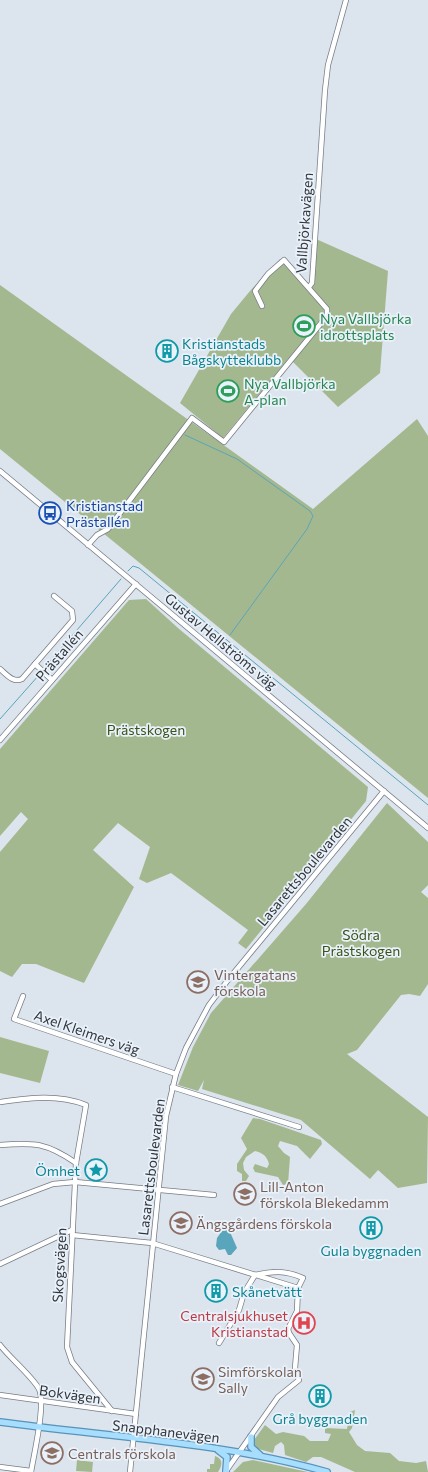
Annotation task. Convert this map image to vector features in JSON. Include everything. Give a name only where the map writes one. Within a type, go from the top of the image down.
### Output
[{"type":"main road","name":"Snapphanevägen","points":[[0,1422],[239,1452],[327,1472]]},
{"type":"main road","points":[[251,1437],[251,1447],[262,1456]]},
{"type":"main road","points":[[216,1449],[227,1457],[225,1472]]},
{"type":"street","name":"Vallbjörkavägen","points":[[88,545],[97,535],[108,529],[192,418],[224,442],[327,315],[327,309],[309,287],[312,283],[320,145],[328,65],[346,0]]},
{"type":"street","points":[[262,306],[255,291],[268,274],[284,260],[309,287]]},
{"type":"street","name":"Gustav Hellströms väg","points":[[0,472],[428,828]]},
{"type":"street","name":"Prästallén","points":[[0,740],[136,584]]},
{"type":"street","points":[[0,669],[17,681],[22,679],[73,620],[72,611],[54,596]]},
{"type":"street","points":[[35,664],[52,680]]},
{"type":"street","name":"Lasarettsboulevarden","points":[[130,1472],[166,1116],[176,1074],[192,1034],[219,991],[384,791]]},
{"type":"street","name":"Axel Kleimers väg","points":[[23,996],[14,1019],[176,1074]]},
{"type":"street","points":[[172,1087],[299,1127]]},
{"type":"street","name":"Skogsvägen","points":[[0,1102],[52,1097],[75,1101],[86,1105],[76,1163],[67,1347],[72,1362],[112,1411]]},
{"type":"street","points":[[0,1145],[31,1143],[56,1149],[76,1163]]},
{"type":"street","points":[[0,1204],[53,1184],[75,1182],[214,1195]]},
{"type":"street","points":[[0,1264],[72,1232],[152,1243],[298,1288]]},
{"type":"street","points":[[219,1343],[239,1310],[244,1293],[255,1275],[273,1271],[289,1272],[303,1278],[298,1288],[297,1311],[288,1331],[297,1345],[295,1368],[300,1380],[278,1397],[225,1472]]},
{"type":"street","points":[[0,1345],[39,1389],[41,1400],[39,1428],[31,1472],[0,1467]]},
{"type":"street","name":"Bokvägen","points":[[0,1395],[136,1414]]},
{"type":"green space","name":"Nya Vallbjörka idrottsplats","points":[[316,239],[388,271],[380,373],[338,407],[289,358],[223,438],[180,403],[231,314],[280,259],[309,290],[313,286]]},
{"type":"green space","points":[[0,285],[313,509],[417,419],[428,436],[428,798],[0,449]]},
{"type":"green space","name":"Prästskogen","points":[[146,599],[178,628],[368,787],[366,801],[246,949],[238,943],[248,930],[171,873],[147,883],[139,879],[150,847],[118,823],[93,850],[134,887],[84,983],[36,964],[22,964],[12,977],[0,971],[0,852],[28,819],[21,812],[0,836],[0,749],[129,600]]},
{"type":"green space","name":"Södra Prästskogen","points":[[387,803],[428,842],[428,885],[421,892],[428,898],[428,984],[420,996],[409,994],[401,995],[357,1050],[347,1054],[428,1117],[427,1183],[398,1188],[378,1170],[370,1179],[301,1120],[202,1089],[204,1080],[198,1091],[178,1085],[193,1047],[211,1013],[306,904]]},
{"type":"green space","points":[[0,1037],[49,1051],[40,1083],[0,1073]]},
{"type":"green space","points":[[253,1118],[260,1119],[321,1140],[322,1144],[310,1159],[297,1146],[280,1141],[278,1146],[290,1157],[288,1184],[283,1185],[278,1177],[255,1172],[253,1168],[255,1164],[267,1168],[269,1164],[264,1155],[255,1151],[246,1157],[243,1163],[244,1170],[249,1176],[246,1181],[242,1181],[242,1174],[237,1171],[237,1164],[247,1149],[241,1138]]},
{"type":"green space","points":[[355,1410],[352,1428],[349,1432],[357,1445],[365,1451],[390,1453],[399,1461],[416,1463],[426,1461],[428,1472],[355,1472],[321,1457],[313,1457],[306,1462],[285,1455],[284,1445],[281,1442],[275,1446],[273,1453],[255,1448],[254,1440],[265,1425],[276,1434],[283,1432],[304,1436],[310,1441],[328,1441],[331,1434],[325,1433],[325,1428],[347,1429],[350,1412]]},
{"type":"green space","points":[[215,1456],[221,1461],[218,1472],[207,1472],[207,1469],[210,1469],[210,1464],[214,1464]]},
{"type":"green space","points":[[77,1460],[93,1462],[92,1472],[76,1471]]},
{"type":"green space","points":[[253,1460],[308,1472],[233,1472],[243,1462]]},
{"type":"water","points":[[227,1230],[230,1232],[237,1248],[231,1255],[228,1255],[225,1249],[219,1250],[216,1246],[217,1238],[222,1231]]},
{"type":"waterway","points":[[185,435],[237,459],[310,511],[313,516],[307,529],[230,635]]},
{"type":"waterway","points":[[128,571],[133,566],[139,568],[428,805]]},
{"type":"waterway","points":[[45,667],[121,579]]},
{"type":"waterway","points":[[0,719],[39,675]]},
{"type":"place","name":"Nya Vallbjörka idrottsplats","points":[[304,326]]},
{"type":"place","name":"Kristianstads Bågskytteklubb","points":[[167,351]]},
{"type":"place","name":"Nya Vallbjörka A-plan","points":[[228,391]]},
{"type":"place","name":"Kristianstad Prästallén","points":[[50,513]]},
{"type":"place","name":"Vintergatans förskola","points":[[198,982]]},
{"type":"place","name":"Ömhet","points":[[96,1170]]},
{"type":"place","name":"Lill-Anton förskola Blekedamm","points":[[245,1194]]},
{"type":"place","name":"Ängsgårdens förskola","points":[[181,1223]]},
{"type":"place","name":"Gula byggnaden","points":[[371,1228]]},
{"type":"place","name":"Skånetvätt","points":[[216,1291]]},
{"type":"place","name":"Centralsjukhuset Kristianstad","points":[[304,1323]]},
{"type":"place","name":"Simförskolan Sally","points":[[203,1379]]},
{"type":"place","name":"Grå byggnaden","points":[[320,1396]]},
{"type":"place","name":"Centrals förskola","points":[[52,1453]]}]
